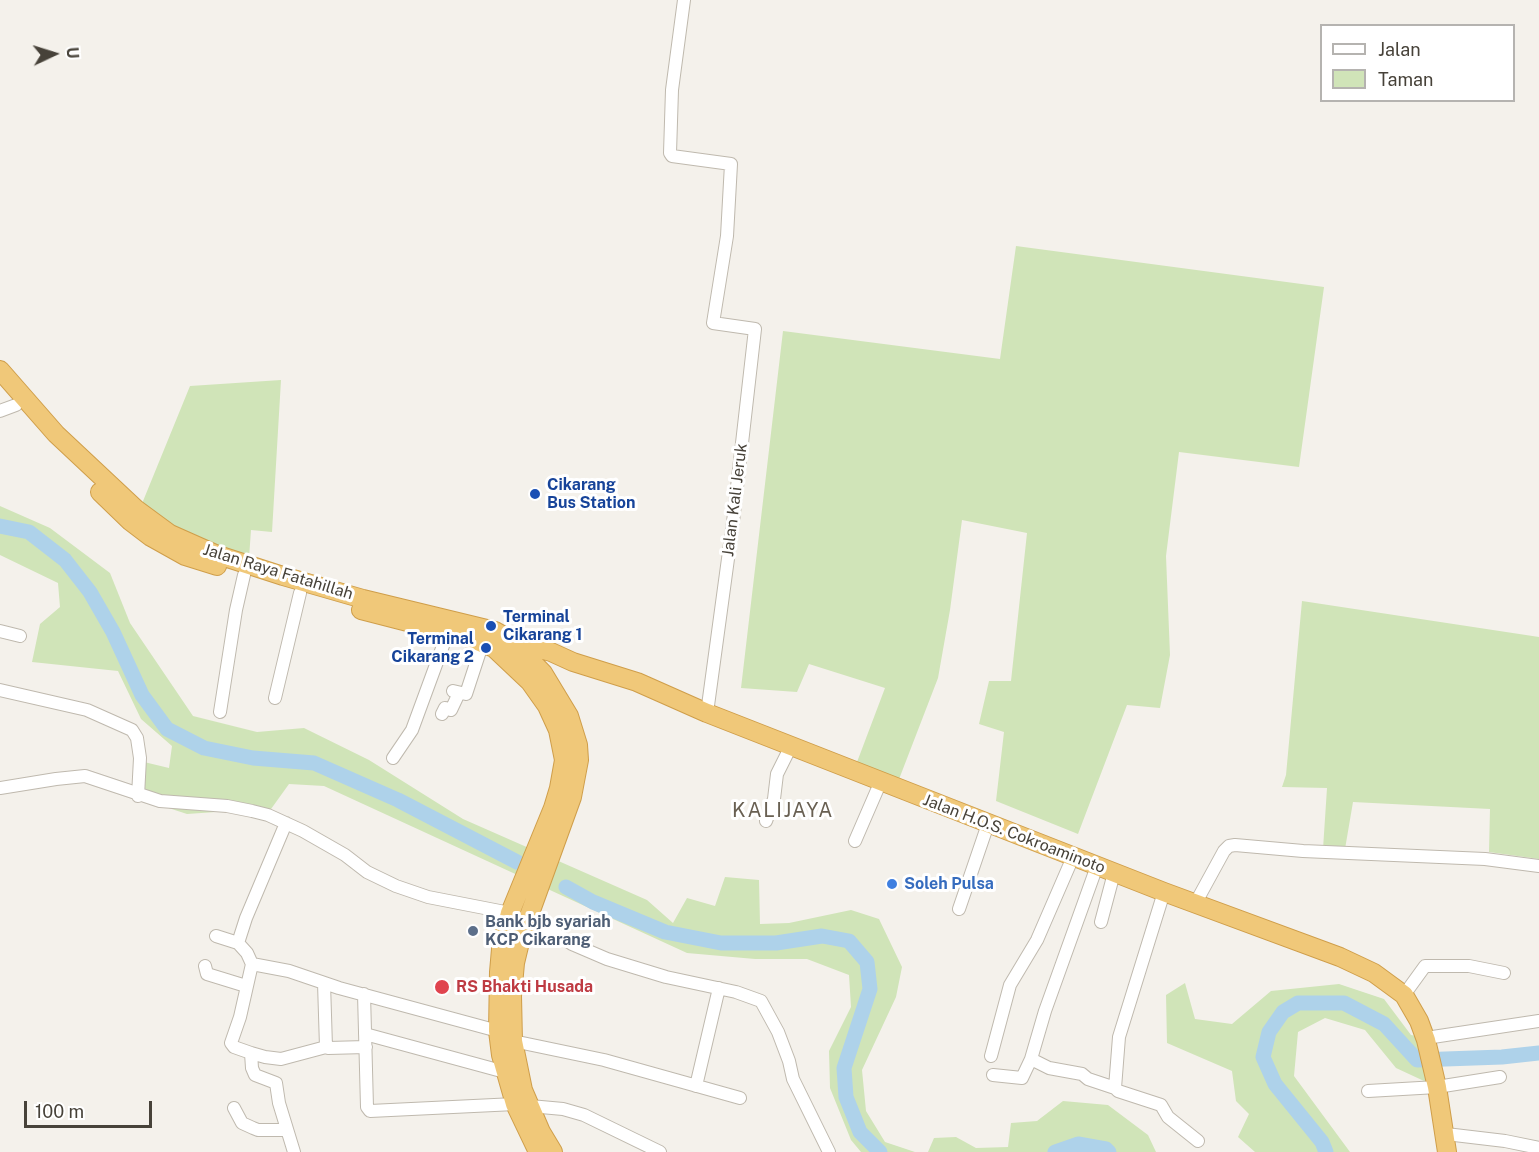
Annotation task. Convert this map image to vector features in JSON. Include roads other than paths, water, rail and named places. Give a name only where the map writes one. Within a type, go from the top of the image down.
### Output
[{"type":"highway","name":"Jalan Raya Fatahillah","points":[[0,370],[56,434],[136,509],[170,534],[215,554],[283,576],[502,634],[496,643],[448,632],[363,611],[185,556],[151,537],[122,513],[8,408],[0,388]]},
{"type":"highway","name":"Jalan H.O.S. Cokroaminoto","points":[[496,643],[551,652],[573,662],[637,682],[707,713],[988,824],[1359,964],[1404,995],[1419,1021],[1426,1039],[1437,1085],[1447,1143]]},
{"type":"highway","points":[[496,643],[543,673],[569,716],[578,745],[578,773],[560,810],[500,960],[505,1072],[522,1105],[553,1152]]},
{"type":"highway","points":[[496,643],[530,682],[547,706],[558,730],[564,760],[560,810]]},
{"type":"highway","points":[[555,691],[561,675],[573,662]]},
{"type":"highway","points":[[505,1036],[517,1068],[522,1105],[538,1152]]},
{"type":"street","name":"Jalan Kali Jeruk","points":[[684,0],[672,90],[670,153],[672,156],[731,164],[727,235],[713,323],[755,329],[733,522],[707,713]]},
{"type":"street","points":[[220,712],[236,610],[244,575]]},
{"type":"street","points":[[274,698],[300,592]]},
{"type":"street","points":[[0,631],[20,636]]},
{"type":"street","points":[[393,758],[412,730],[448,632]]},
{"type":"street","points":[[442,714],[445,708],[451,710],[456,692],[466,694],[496,643]]},
{"type":"street","points":[[0,690],[87,710],[127,726],[134,733],[139,748],[138,795]]},
{"type":"street","points":[[766,821],[774,799],[777,774],[791,746]]},
{"type":"street","points":[[0,788],[56,778],[85,776],[160,801],[237,807],[268,815],[345,855],[367,872],[396,886],[428,897],[519,915],[572,944],[607,959],[757,998],[763,1004],[785,1051],[793,1079],[829,1152]]},
{"type":"street","points":[[855,841],[880,781]]},
{"type":"street","points":[[238,943],[246,918],[286,823]]},
{"type":"street","points":[[959,909],[988,824]]},
{"type":"street","points":[[1195,904],[1224,851],[1229,846],[1235,845],[1339,853],[1485,859],[1539,866]]},
{"type":"street","points":[[991,1056],[1010,985],[1037,940],[1073,857]]},
{"type":"street","points":[[1101,922],[1105,869]]},
{"type":"street","points":[[993,1075],[1022,1078],[1031,1059],[1045,1011],[1105,869]]},
{"type":"street","points":[[1115,1088],[1119,1037],[1164,892]]},
{"type":"street","points":[[216,936],[238,943],[248,953],[252,964],[240,1017],[231,1043],[234,1047],[265,1057],[281,1059],[326,1047],[366,1047]]},
{"type":"street","points":[[252,964],[289,971],[505,1036],[587,1055],[740,1098]]},
{"type":"street","points":[[1404,995],[1425,966],[1462,965],[1504,973]]},
{"type":"street","points":[[205,966],[207,974],[246,986]]},
{"type":"street","points":[[324,983],[326,1047]]},
{"type":"street","points":[[696,1086],[719,988]]},
{"type":"street","points":[[364,994],[368,1107],[371,1112],[522,1105],[563,1109],[584,1115],[660,1152]]},
{"type":"street","points":[[1426,1039],[1539,1021]]},
{"type":"street","points":[[365,1034],[505,1072]]},
{"type":"street","points":[[251,1053],[254,1074],[276,1083],[279,1103],[294,1152]]},
{"type":"street","points":[[1031,1059],[1049,1068],[1082,1074],[1088,1079],[1118,1091],[1161,1105],[1168,1117],[1198,1141]]},
{"type":"street","points":[[1368,1091],[1500,1077]]},
{"type":"street","points":[[234,1108],[242,1123],[253,1128],[287,1130]]},
{"type":"street","points":[[1447,1143],[1505,1141],[1539,1148]]},
{"type":"waterway","points":[[0,526],[29,532],[65,560],[90,592],[113,632],[142,695],[167,729],[204,748],[253,758],[314,763],[398,800],[517,862]]},
{"type":"waterway","points":[[566,887],[593,902],[665,932],[721,943],[776,943],[822,936],[849,941],[867,962],[870,989],[844,1068],[846,1097],[860,1132],[880,1152]]},
{"type":"waterway","points":[[1326,1152],[1322,1142],[1275,1084],[1263,1057],[1269,1032],[1283,1012],[1298,1003],[1344,1003],[1384,1024],[1417,1060],[1502,1057],[1539,1053]]},
{"type":"waterway","points":[[1055,1152],[1078,1144],[1106,1149],[1109,1152]]},
{"type":"place","name":"Cikarang Bus Station","points":[[535,494]]},
{"type":"place","name":"Terminal Cikarang 1","points":[[491,626]]},
{"type":"place","name":"Terminal Cikarang 2","points":[[486,648]]},
{"type":"place","name":"Soleh Pulsa","points":[[892,884]]},
{"type":"place","name":"Bank bjb syariah KCP Cikarang","points":[[473,931]]},
{"type":"place","name":"RS Bhakti Husada","points":[[442,987]]},
{"type":"district","name":"KALIJAYA","points":[[783,811]]}]
